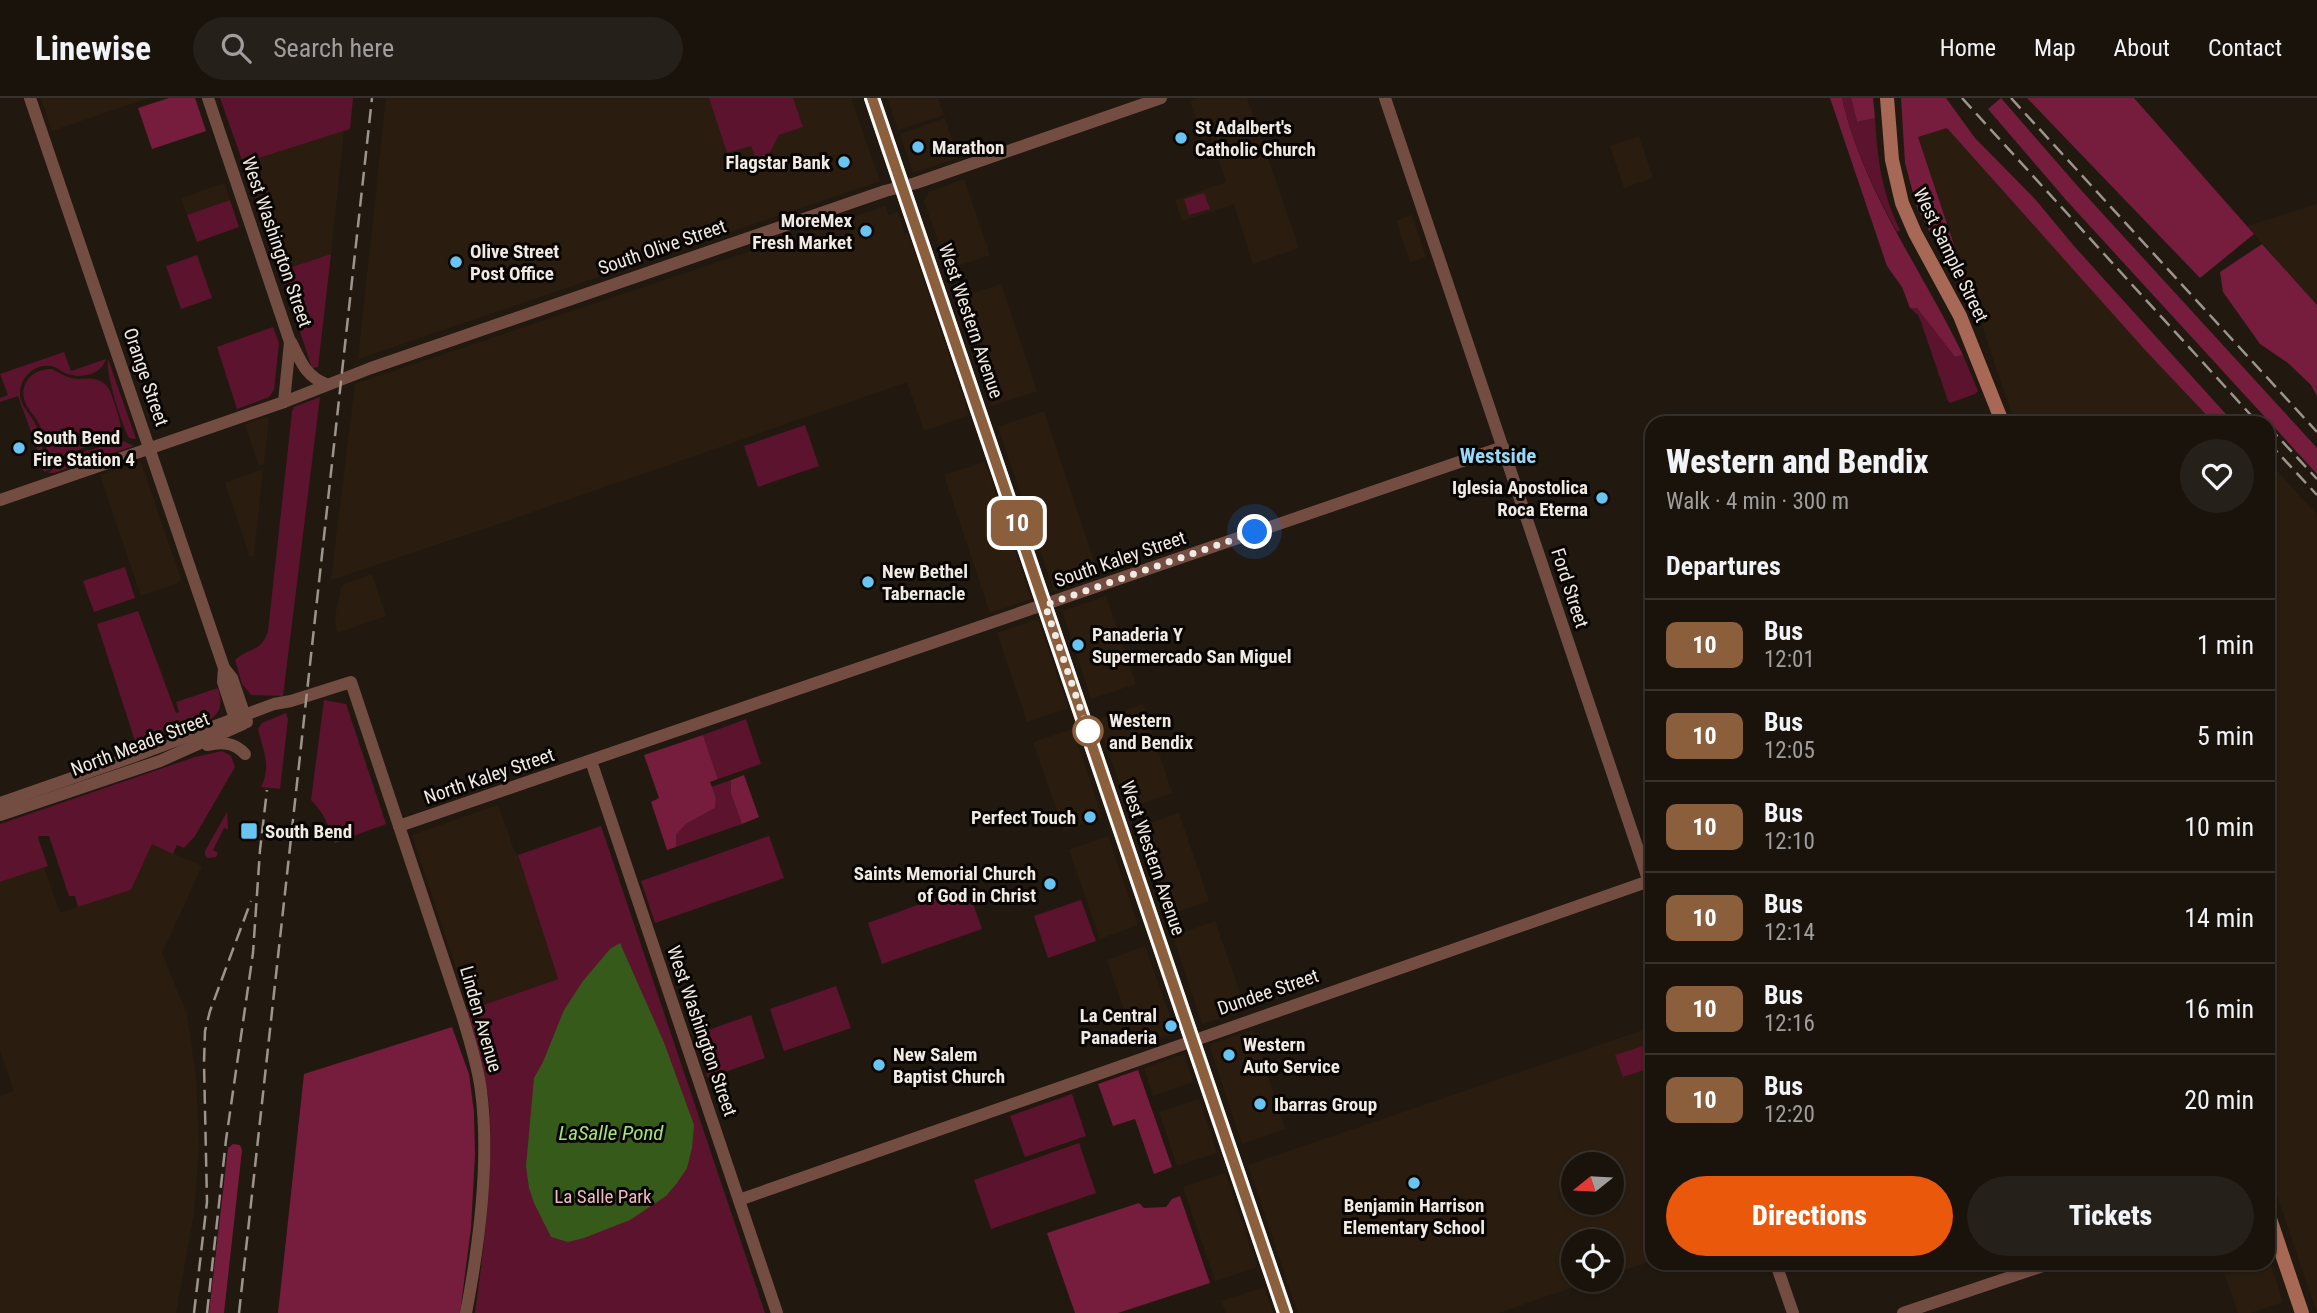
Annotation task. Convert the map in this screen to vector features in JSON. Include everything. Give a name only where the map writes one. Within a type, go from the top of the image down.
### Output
[{"type":"main road","name":"West Western Avenue","points":[[872,98],[1285,1313]]},
{"type":"main road","name":"West Sample Street","points":[[1887,98],[1892,160],[1902,203],[1915,233],[1960,316],[2000,416]]},
{"type":"main road","points":[[2275,1234],[2302,1313]]},
{"type":"street","name":"Orange Street","points":[[30,98],[223,668],[223,682],[241,720]]},
{"type":"street","name":"West Washington Street","points":[[208,98],[290,342],[284,402]]},
{"type":"street","name":"South Olive Street","points":[[0,500],[284,402],[331,383],[1161,98]]},
{"type":"street","name":"Ford Street","points":[[1385,98],[1645,866]]},
{"type":"street","points":[[290,342],[306,372],[314,380],[331,383]]},
{"type":"street","name":"South Kaley Street","points":[[591,761],[1503,447]]},
{"type":"street","name":"Orange Street","points":[[223,668],[232,678],[241,720]]},
{"type":"street","name":"North Meade Street","points":[[0,803],[351,682]]},
{"type":"street","name":"Linden Avenue","points":[[351,682],[463,1018],[478,1072],[483,1112],[480,1226],[466,1313]]},
{"type":"street","points":[[235,687],[251,699],[274,704]]},
{"type":"street","name":"North Meade Street","points":[[0,815],[160,761],[274,704],[290,701]]},
{"type":"street","points":[[190,748],[220,742],[239,748],[245,754]]},
{"type":"street","name":"West Washington Street","points":[[591,761],[777,1313]]},
{"type":"street","name":"North Kaley Street","points":[[399,827],[591,761]]},
{"type":"street","name":"Dundee Street","points":[[739,1200],[1192,1039],[1645,886]]},
{"type":"street","points":[[1778,1270],[1793,1313]]},
{"type":"street","points":[[1903,1313],[2031,1270]]},
{"type":"shaded area","points":[[41,98],[148,98],[52,131]]},
{"type":"shaded area","points":[[169,98],[195,98],[206,131],[152,149],[138,108]]},
{"type":"shaded area","points":[[386,98],[709,98],[727,153],[751,145],[759,170],[779,135],[803,127],[793,98],[851,98],[880,181],[358,359]]},
{"type":"shaded area","points":[[887,98],[938,98],[944,115],[898,130]]},
{"type":"shaded area","points":[[1199,98],[1247,98],[1299,248],[1253,264],[1234,204],[1182,221],[1175,200],[1226,182],[1211,137],[1202,140],[1190,101]]},
{"type":"shaded area","points":[[1830,98],[1842,98],[1864,165],[1879,198],[1963,355],[1955,357],[1917,308],[1910,308],[1902,287],[1887,266]]},
{"type":"shaded area","points":[[1851,98],[1873,98],[1875,118],[1857,122]]},
{"type":"shaded area","points":[[1901,98],[1946,98],[1975,138],[2035,199],[2228,416],[2207,416],[1947,128],[1918,137],[1977,313],[1974,314],[1917,208],[1905,163]]},
{"type":"shaded area","points":[[2001,98],[2081,190],[2317,448],[2317,474],[2275,428],[2275,416],[2264,416],[2066,200],[1988,109]]},
{"type":"shaded area","points":[[2027,98],[2134,98],[2254,234],[2200,278]]},
{"type":"shaded area","points":[[945,118],[958,158],[913,173],[900,134]]},
{"type":"shaded area","points":[[1947,127],[2145,350],[2207,416],[2013,416],[1918,137]]},
{"type":"shaded area","points":[[344,130],[331,254],[280,271],[243,163]]},
{"type":"shaded area","points":[[1639,136],[1653,178],[1624,188],[1610,146]]},
{"type":"shaded area","points":[[964,179],[990,255],[948,269],[924,201],[929,192]]},
{"type":"shaded area","points":[[224,183],[230,200],[187,215],[181,198]]},
{"type":"shaded area","points":[[2317,204],[2317,305],[2247,226]]},
{"type":"shaded area","points":[[885,206],[889,215],[898,212],[905,234],[908,233],[969,415],[924,431],[907,382],[331,580],[355,384]]},
{"type":"shaded area","points":[[1412,215],[1426,257],[1410,262],[1396,221]]},
{"type":"shaded area","points":[[2262,244],[2317,305],[2317,396],[2311,385],[2288,363],[2260,344],[2223,292],[2220,272]]},
{"type":"shaded area","points":[[1001,284],[1037,391],[991,406],[986,392],[989,390],[958,298]]},
{"type":"shaded area","points":[[1044,411],[1099,576],[1054,591],[998,427]]},
{"type":"shaded area","points":[[266,417],[269,419],[264,464],[259,466],[245,425]]},
{"type":"shaded area","points":[[985,462],[1031,599],[990,613],[944,475]]},
{"type":"shaded area","points":[[141,463],[181,579],[177,583],[141,596],[100,475]]},
{"type":"shaded area","points":[[263,469],[254,556],[250,557],[225,483]]},
{"type":"shaded area","points":[[2275,469],[2317,515],[2317,1313],[2275,1190]]},
{"type":"shaded area","points":[[372,574],[386,616],[337,633],[335,617],[341,588],[344,584]]},
{"type":"shaded area","points":[[1106,596],[1136,684],[1091,699],[1062,611]]},
{"type":"shaded area","points":[[1038,619],[1068,708],[1027,722],[997,633]]},
{"type":"shaded area","points":[[1143,704],[1172,793],[1128,808],[1101,731],[1103,729],[1100,719]]},
{"type":"shaded area","points":[[1073,729],[1102,817],[1064,831],[1033,742]]},
{"type":"shaded area","points":[[703,735],[718,779],[710,782],[716,798],[715,808],[686,824],[676,835],[676,847],[667,850],[651,802],[659,798],[644,755]]},
{"type":"shaded area","points":[[744,775],[759,817],[742,824],[731,794],[731,780]]},
{"type":"shaded area","points":[[498,805],[518,855],[558,979],[470,1010],[412,835]]},
{"type":"shaded area","points":[[1179,813],[1209,901],[1166,916],[1136,828]]},
{"type":"shaded area","points":[[1108,836],[1138,925],[1100,939],[1069,850]]},
{"type":"shaded area","points":[[152,844],[202,866],[162,953],[187,1015],[196,1076],[199,1147],[194,1213],[176,1313],[0,1313],[0,1096],[14,1091],[0,1051],[0,882],[44,867],[60,913],[131,890]]},
{"type":"shaded area","points":[[1215,921],[1246,1010],[1202,1024],[1173,936]]},
{"type":"shaded area","points":[[1145,946],[1176,1033],[1137,1047],[1107,960]]},
{"type":"shaded area","points":[[452,1027],[469,1074],[474,1112],[475,1155],[471,1228],[460,1313],[278,1313],[304,1074]]},
{"type":"shaded area","name":"Benjamin Harrison Elementary School","points":[[1645,1029],[1645,1263],[1624,1270],[1624,1229],[1561,1229],[1561,1291],[1498,1313],[1298,1313],[1248,1165]]},
{"type":"shaded area","points":[[1253,1030],[1285,1129],[1242,1144],[1209,1045]]},
{"type":"shaded area","points":[[1184,1054],[1193,1082],[1153,1096],[1144,1068]]},
{"type":"shaded area","points":[[1138,1070],[1172,1167],[1154,1174],[1135,1119],[1113,1126],[1098,1084]]},
{"type":"shaded area","points":[[1199,1099],[1217,1153],[1177,1166],[1159,1112]]},
{"type":"shaded area","points":[[233,1144],[240,1145],[242,1150],[224,1313],[209,1313],[228,1148]]},
{"type":"shaded area","points":[[1225,1173],[1257,1267],[1215,1281],[1183,1187]]},
{"type":"shaded area","points":[[1180,1196],[1210,1283],[1118,1313],[1075,1313],[1047,1233],[1139,1203],[1144,1208],[1166,1207],[1172,1199]]},
{"type":"shaded area","points":[[2223,1270],[2272,1270],[2283,1302],[2250,1313],[2238,1313]]},
{"type":"shaded area","points":[[1264,1287],[1273,1313],[1226,1313],[1221,1301]]},
{"type":"green space","points":[[220,98],[353,98],[350,129],[243,163]]},
{"type":"green space","points":[[709,98],[793,98],[803,127],[779,135],[760,172],[751,146],[727,153]]},
{"type":"green space","points":[[1842,98],[1851,98],[1857,122],[1875,118],[1882,175],[1900,230],[1897,232],[1865,167]]},
{"type":"green space","points":[[1204,193],[1210,209],[1189,215],[1184,199]]},
{"type":"green space","points":[[230,200],[239,227],[197,242],[187,215]]},
{"type":"green space","points":[[331,254],[318,367],[312,368],[280,271]]},
{"type":"green space","points":[[197,255],[212,298],[181,309],[166,266]]},
{"type":"green space","points":[[1910,308],[1917,308],[1955,357],[1963,355],[1978,391],[1975,394],[1950,403],[1948,401],[1921,322]]},
{"type":"green space","points":[[273,327],[279,343],[274,390],[269,397],[237,409],[217,347]]},
{"type":"green space","points":[[64,352],[71,371],[106,359],[100,369],[89,375],[71,375],[44,366],[32,371],[23,381],[21,400],[37,426],[43,449],[53,461],[53,468],[45,472],[39,467],[34,455],[38,451],[18,396],[0,402],[0,398],[8,395],[0,374]]},
{"type":"green space","points":[[108,359],[136,439],[129,438],[122,422],[111,387]]},
{"type":"green space","points":[[52,369],[71,378],[98,380],[107,386],[121,428],[116,439],[62,456],[49,452],[40,426],[26,405],[23,395],[29,378],[39,371]]},
{"type":"green space","points":[[320,397],[283,696],[251,695],[242,684],[235,660],[262,643],[268,631],[292,412],[294,407]]},
{"type":"green space","points":[[805,425],[819,466],[758,487],[744,446]]},
{"type":"green space","points":[[123,441],[134,446],[48,473],[62,461],[82,452]]},
{"type":"green space","points":[[125,567],[135,598],[94,612],[83,581]]},
{"type":"green space","points":[[138,611],[176,713],[179,712],[176,702],[218,688],[221,701],[219,710],[205,723],[137,747],[97,624]]},
{"type":"green space","points":[[324,700],[346,704],[386,824],[335,843],[323,815],[311,800]]},
{"type":"green space","points":[[286,713],[288,719],[280,789],[261,787],[266,765],[258,729],[262,723]]},
{"type":"green space","points":[[746,719],[761,764],[718,779],[703,735]]},
{"type":"green space","points":[[222,751],[231,756],[235,767],[195,836],[184,848],[177,845],[173,854],[152,844],[131,890],[78,907],[75,896],[69,896],[49,836],[38,838],[48,866],[0,882],[0,824],[195,757]]},
{"type":"green space","points":[[731,780],[731,794],[742,824],[676,847],[676,835],[686,824],[715,808],[716,798],[711,787]]},
{"type":"green space","points":[[227,812],[228,829],[224,828],[213,850],[218,853],[216,857],[208,858],[205,851]]},
{"type":"green space","name":"La Salle Park","points":[[601,826],[765,1313],[475,1313],[487,1209],[490,1131],[485,1081],[466,1011],[558,979],[518,855]]},
{"type":"green space","points":[[769,836],[784,878],[655,923],[641,881]]},
{"type":"green space","points":[[967,887],[982,929],[882,964],[868,923]]},
{"type":"green space","points":[[1081,900],[1096,941],[1048,958],[1034,916]]},
{"type":"green space","points":[[836,986],[851,1028],[784,1051],[770,1009]]},
{"type":"green space","points":[[751,1015],[765,1058],[708,1078],[694,1035]]},
{"type":"green space","points":[[1645,1045],[1645,1070],[1623,1077],[1615,1055]]},
{"type":"green space","points":[[1072,1094],[1086,1136],[1025,1157],[1010,1116]]},
{"type":"green space","points":[[1079,1143],[1096,1193],[991,1229],[974,1180]]},
{"type":"water","name":"LaSalle Pond","points":[[620,943],[665,1045],[694,1125],[692,1148],[687,1168],[666,1196],[630,1220],[568,1242],[551,1237],[529,1188],[526,1166],[534,1078],[564,1010],[583,981],[610,949]]},
{"type":"railway","points":[[239,1313],[372,98]]},
{"type":"railway","points":[[1962,98],[2252,416]]},
{"type":"railway","points":[[2011,98],[2317,432]]},
{"type":"railway","points":[[2275,434],[2317,479]]},
{"type":"railway","points":[[2275,450],[2317,495]]},
{"type":"railway","points":[[207,1313],[226,1140],[253,953],[267,790]]},
{"type":"railway","points":[[194,1313],[207,1202],[205,1031],[251,901]]},
{"type":"bus line","name":"10","points":[[872,98],[1285,1313]]},
{"type":"place","name":"St Adalbert's Catholic Church","points":[[1181,138]]},
{"type":"place","name":"Marathon","points":[[918,147]]},
{"type":"place","name":"Flagstar Bank","points":[[844,162]]},
{"type":"place","name":"MoreMex Fresh Market","points":[[866,231]]},
{"type":"place","name":"Olive Street Post Office","points":[[456,262]]},
{"type":"place","name":"South Bend Fire Station 4","points":[[19,448]]},
{"type":"place","name":"Iglesia Apostolica Roca Eterna","points":[[1602,498]]},
{"type":"place","name":"New Bethel Tabernacle","points":[[868,582]]},
{"type":"place","name":"Panaderia Y Supermercado San Miguel","points":[[1078,645]]},
{"type":"place","name":"Western and Bendix","points":[[1088,731]]},
{"type":"place","name":"Perfect Touch","points":[[1090,817]]},
{"type":"place","name":"South Bend","points":[[249,831]]},
{"type":"place","name":"Saints Memorial Church of God in Christ","points":[[1050,884]]},
{"type":"place","name":"La Central Panaderia","points":[[1171,1026]]},
{"type":"place","name":"Western Auto Service","points":[[1229,1055]]},
{"type":"place","name":"New Salem Baptist Church","points":[[879,1065]]},
{"type":"place","name":"Ibarras Group","points":[[1260,1104]]},
{"type":"place","name":"Benjamin Harrison Elementary School","points":[[1414,1183]]},
{"type":"district","name":"Westside","points":[[1498,456]]},
{"type":"route","points":[[1088,731],[1045,605],[1255,532]]}]
